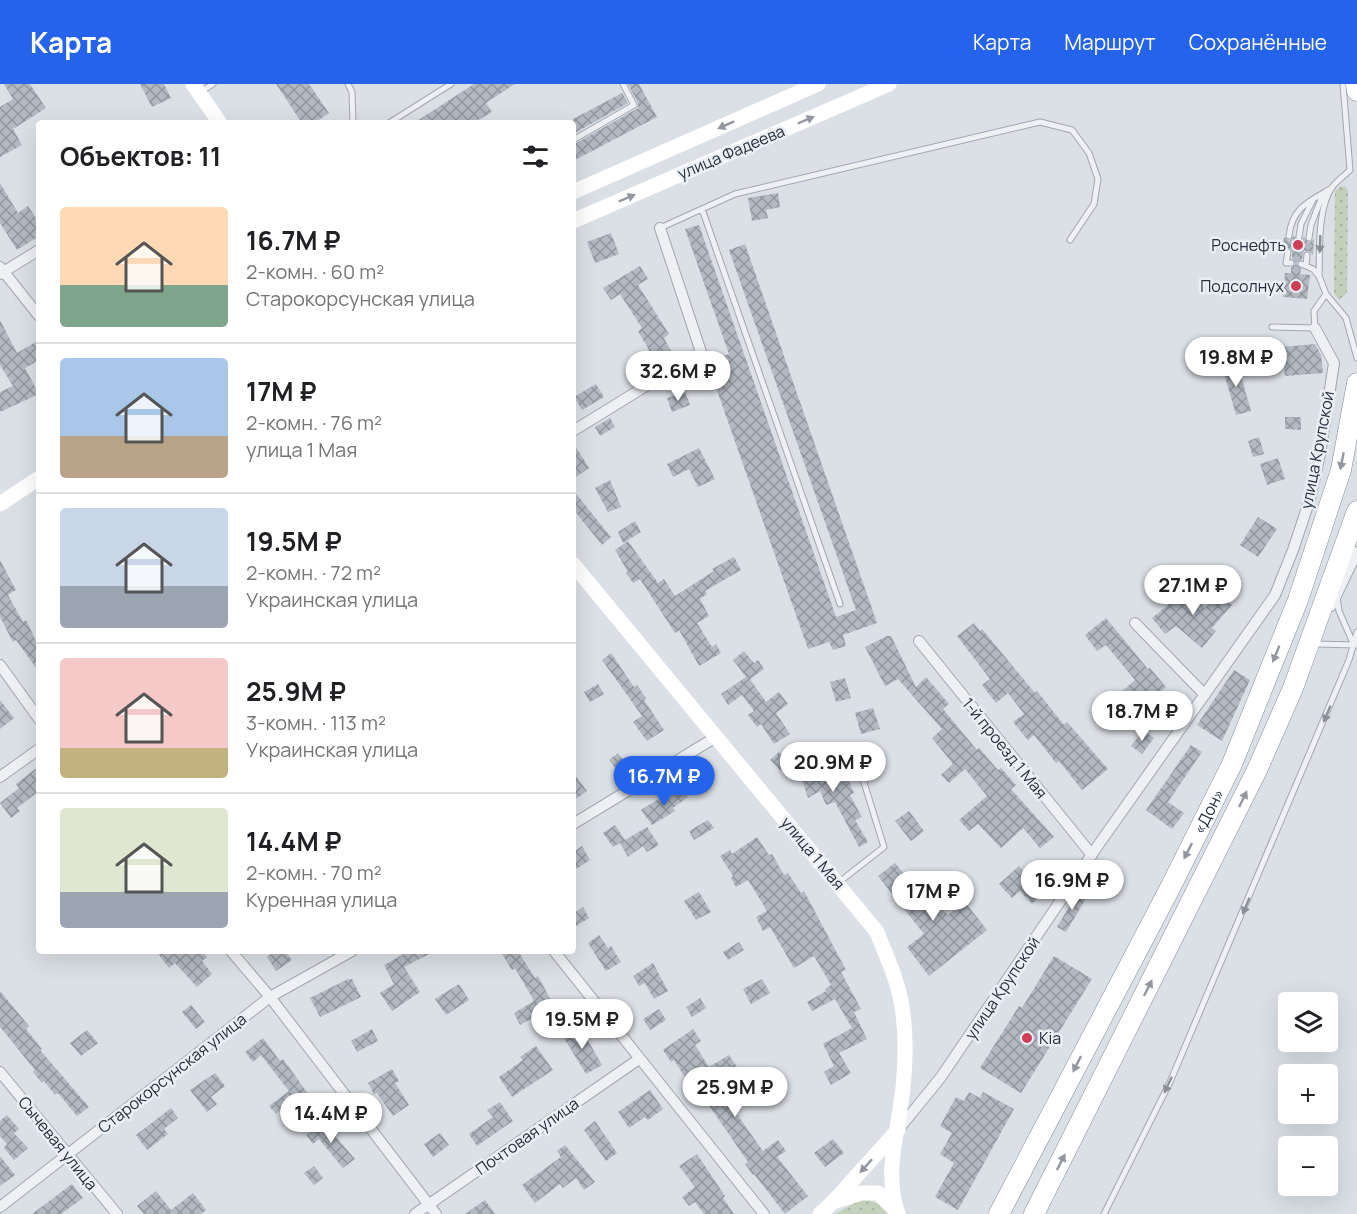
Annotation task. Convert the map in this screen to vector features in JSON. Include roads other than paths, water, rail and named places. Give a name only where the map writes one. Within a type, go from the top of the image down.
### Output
[{"type":"highway","points":[[1356,84],[1357,91]]},
{"type":"highway","name":"«Дон»","points":[[999,1214],[1169,890],[1232,764],[1305,579],[1341,470],[1357,383]]},
{"type":"highway","name":"«Дон»","points":[[1039,1210],[1257,770],[1293,688],[1357,511]]},
{"type":"street","name":"улица Фадеева","points":[[576,191],[818,84]]},
{"type":"street","name":"улица Фадеева","points":[[576,220],[889,84]]},
{"type":"street","points":[[196,88],[218,120]]},
{"type":"street","points":[[576,429],[701,352],[660,228]]},
{"type":"street","points":[[36,252],[1,271],[36,312]]},
{"type":"street","name":"улица Крупской","points":[[820,1214],[898,1130],[941,1077],[1092,855],[1275,595],[1310,499],[1320,454],[1334,363],[1315,328]]},
{"type":"street","points":[[0,504],[36,480]]},
{"type":"street","points":[[1293,688],[1357,552]]},
{"type":"street","name":"улица 1 Мая","points":[[576,568],[877,932],[901,999],[904,1031],[904,1084],[892,1163],[897,1213]]},
{"type":"street","points":[[1135,623],[1205,694]]},
{"type":"street","name":"1-й проезд 1 Мая","points":[[919,641],[1092,855]]},
{"type":"street","points":[[0,664],[36,715]]},
{"type":"street","points":[[576,822],[716,737]]},
{"type":"street","points":[[0,777],[36,751]]},
{"type":"street","points":[[234,954],[270,997],[436,1214]]},
{"type":"street","name":"Старокорсунская улица","points":[[0,1207],[270,997],[347,954]]},
{"type":"street","points":[[556,954],[764,1214]]},
{"type":"street","name":"Почтовая улица","points":[[415,1214],[639,1059]]},
{"type":"street","name":"Сычевая улица","points":[[0,1072],[117,1214]]},
{"type":"street","points":[[990,1214],[1010,1173],[1025,1164]]},
{"type":"street","points":[[833,1202],[861,1193],[878,1193],[897,1213]]},
{"type":"lane","points":[[196,88],[213,84]]},
{"type":"lane","points":[[348,84],[352,92],[352,120]]},
{"type":"lane","points":[[394,120],[451,84]]},
{"type":"lane","points":[[576,138],[634,105],[623,84]]},
{"type":"lane","points":[[1289,236],[1291,223],[1303,205],[1332,188],[1350,170],[1343,84]]},
{"type":"lane","points":[[660,228],[735,194],[1040,122],[1072,130],[1089,153],[1098,179],[1094,204],[1070,240]]},
{"type":"lane","points":[[1332,188],[1324,206],[1321,226],[1319,276],[1326,294],[1346,318],[1357,358]]},
{"type":"lane","points":[[1309,238],[1311,225],[1324,192]]},
{"type":"lane","points":[[1299,237],[1301,224],[1314,198]]},
{"type":"lane","points":[[702,209],[840,604]]},
{"type":"lane","points":[[1288,252],[1286,263],[1291,263]]},
{"type":"lane","points":[[1308,255],[1304,265],[1319,276]]},
{"type":"lane","points":[[1272,327],[1315,328],[1314,311],[1326,294]]},
{"type":"lane","points":[[1337,596],[1339,611],[1355,644]]},
{"type":"lane","points":[[1104,1214],[1170,1082],[1349,660],[1357,632]]},
{"type":"lane","points":[[1313,644],[1355,644]]},
{"type":"lane","points":[[838,883],[884,847],[853,747]]},
{"type":"place","name":"Роснефть","points":[[1298,245]]},
{"type":"place","name":"Подсолнух","points":[[1296,286]]},
{"type":"place","name":"Kia","points":[[1027,1038]]}]
